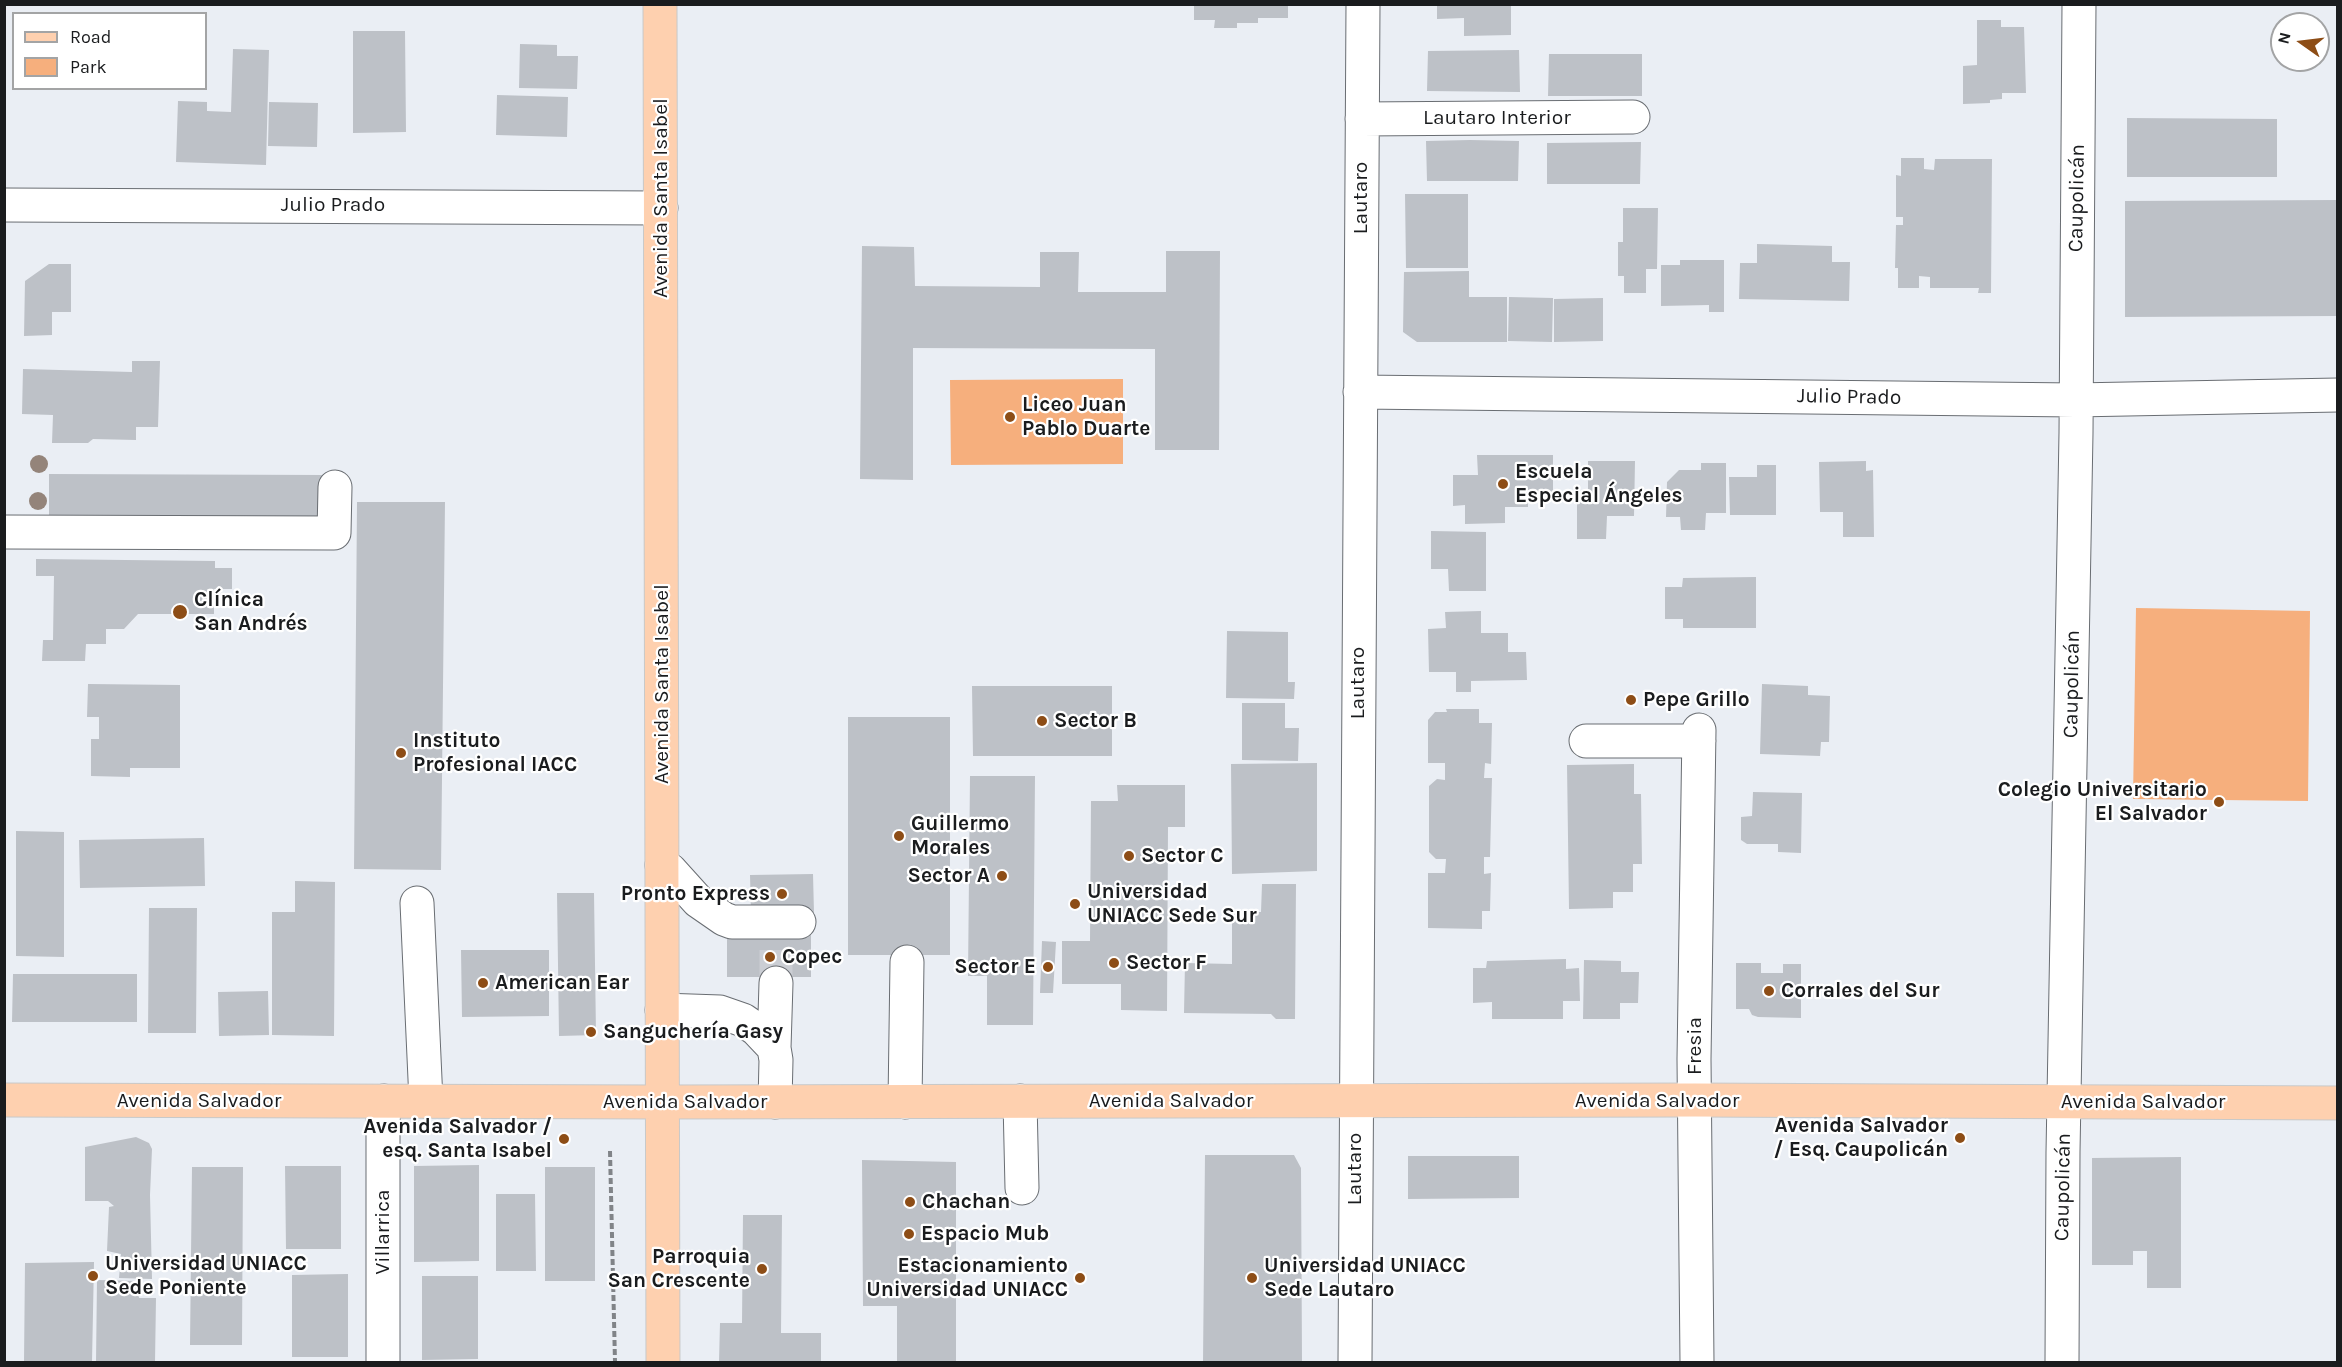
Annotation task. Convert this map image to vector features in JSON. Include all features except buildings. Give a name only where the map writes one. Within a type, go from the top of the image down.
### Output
[{"type":"main road","name":"Avenida Santa Isabel","points":[[660,4],[663,1362]]},
{"type":"main road","name":"Avenida Salvador","points":[[4,1100],[905,1102],[1695,1100],[2337,1103]]},
{"type":"street","name":"Lautaro","points":[[1355,1362],[1363,4]]},
{"type":"street","name":"Caupolicán","points":[[2062,1362],[2079,4]]},
{"type":"street","name":"Lautaro Interior","points":[[1362,119],[1633,117]]},
{"type":"street","name":"Julio Prado","points":[[4,205],[662,208]]},
{"type":"street","name":"Julio Prado","points":[[1360,392],[2075,400],[2337,395]]},
{"type":"street","points":[[4,532],[334,533],[335,487]]},
{"type":"street","name":"Fresia","points":[[1586,741],[1699,735],[1695,1100],[1696,1362]]},
{"type":"street","points":[[662,865],[670,870],[698,901],[724,919],[732,922],[784,924]]},
{"type":"street","points":[[417,903],[426,1101]]},
{"type":"street","points":[[905,1102],[907,962]]},
{"type":"street","points":[[775,1102],[776,983]]},
{"type":"street","points":[[662,1010],[711,1010],[732,1015],[756,1029],[774,1048]]},
{"type":"street","name":"Villarrica","points":[[383,1362],[382,1126],[384,1101]]},
{"type":"street","points":[[1020,1101],[1022,1188]]},
{"type":"path","points":[[610,1151],[615,1362]]},
{"type":"green space","points":[[1123,379],[1123,464],[951,465],[950,380]]},
{"type":"green space","points":[[2136,608],[2310,611],[2308,801],[2133,799]]},
{"type":"tunnel","points":[[776,929],[776,983]]},
{"type":"place","name":"Liceo Juan Pablo Duarte","points":[[1010,417]]},
{"type":"place","name":"Escuela Especial Ángeles","points":[[1503,484]]},
{"type":"place","name":"Clínica San Andrés","points":[[180,612]]},
{"type":"place","name":"Pepe Grillo","points":[[1631,700]]},
{"type":"place","name":"Sector B","points":[[1042,721]]},
{"type":"place","name":"Instituto Profesional IACC","points":[[401,753]]},
{"type":"place","name":"Colegio Universitario El Salvador","points":[[2219,802]]},
{"type":"place","name":"Guillermo Morales","points":[[899,836]]},
{"type":"place","name":"Sector C","points":[[1129,856]]},
{"type":"place","name":"Sector A","points":[[1002,876]]},
{"type":"place","name":"Pronto Express","points":[[782,894]]},
{"type":"place","name":"Universidad UNIACC Sede Sur","points":[[1075,904]]},
{"type":"place","name":"Copec","points":[[770,957]]},
{"type":"place","name":"Sector F","points":[[1114,963]]},
{"type":"place","name":"Sector E","points":[[1048,967]]},
{"type":"place","name":"American Ear","points":[[483,983]]},
{"type":"place","name":"Corrales del Sur","points":[[1769,991]]},
{"type":"place","name":"Sanguchería Gasy","points":[[591,1032]]},
{"type":"place","name":"Avenida Salvador / Esq. Caupolicán","points":[[1960,1138]]},
{"type":"place","name":"Avenida Salvador / esq. Santa Isabel","points":[[564,1139]]},
{"type":"place","name":"Chachan","points":[[910,1202]]},
{"type":"place","name":"Espacio Mub","points":[[909,1234]]},
{"type":"place","name":"Parroquia San Crescente","points":[[762,1269]]},
{"type":"place","name":"Universidad UNIACC Sede Poniente","points":[[93,1276]]},
{"type":"place","name":"Estacionamiento Universidad UNIACC","points":[[1080,1278]]},
{"type":"place","name":"Universidad UNIACC Sede Lautaro","points":[[1252,1278]]}]
